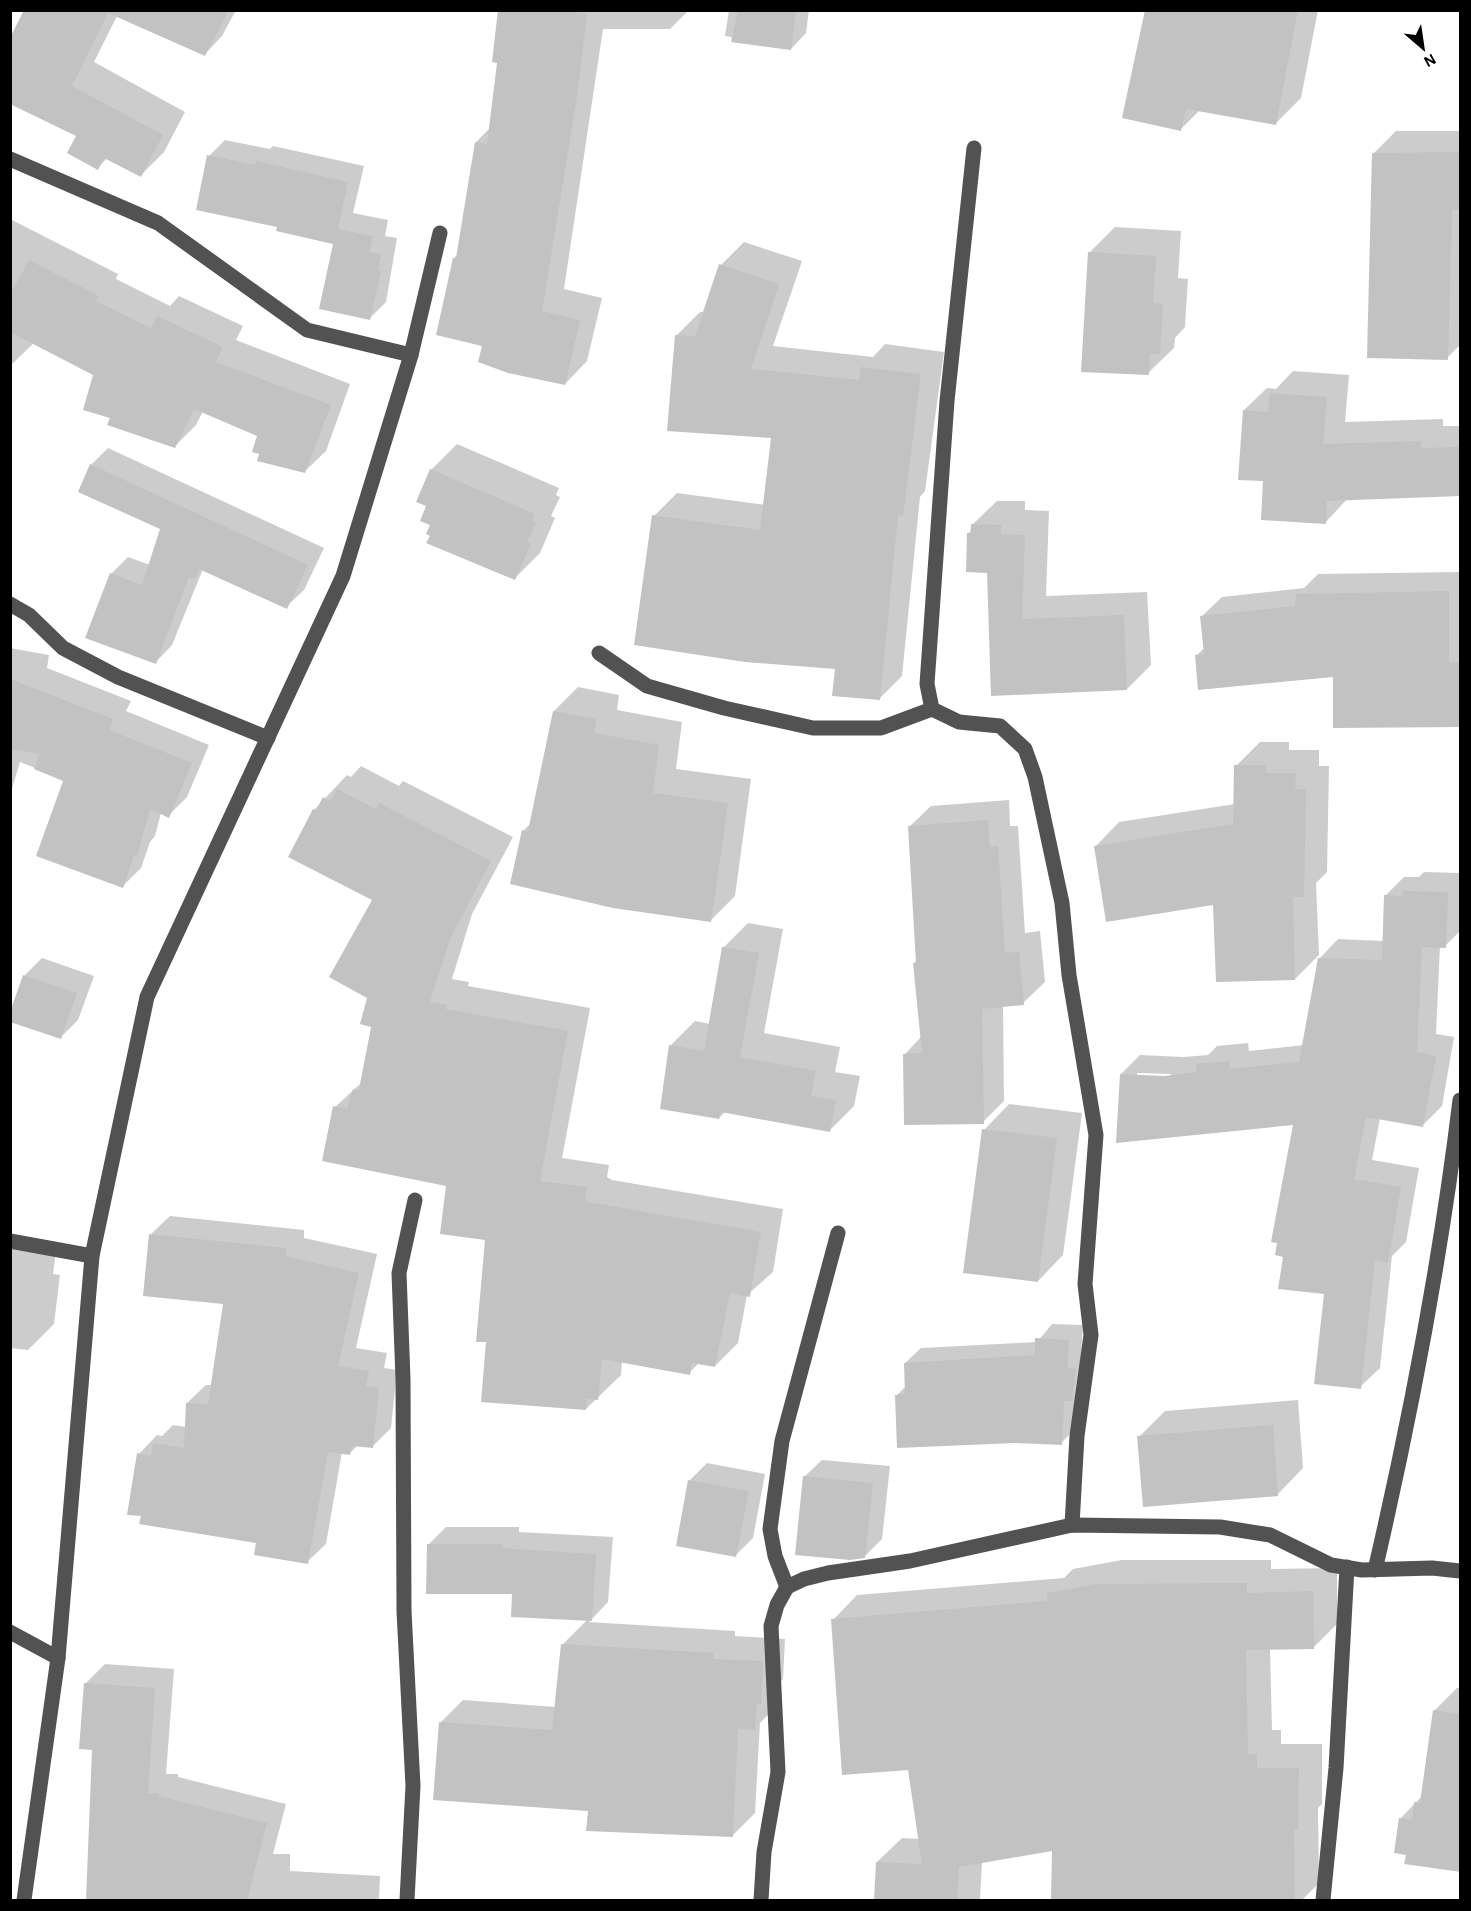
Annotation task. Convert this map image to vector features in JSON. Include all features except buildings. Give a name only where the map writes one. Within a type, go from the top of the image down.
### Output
[{"type":"street","points":[[932,710],[927,684],[945,424],[974,148]]},
{"type":"street","points":[[10,159],[158,223],[307,330],[411,356]]},
{"type":"street","points":[[24,1900],[58,1658],[92,1256],[147,997],[343,576],[411,356],[440,233]]},
{"type":"street","points":[[10,604],[29,615],[63,648],[118,677],[268,738]]},
{"type":"street","points":[[599,653],[647,686],[724,708],[813,728],[881,728],[932,710],[959,722],[1000,726],[1025,749],[1035,777],[1062,903],[1069,975],[1091,1091],[1096,1135],[1085,1284],[1091,1335],[1077,1436],[1072,1525]]},
{"type":"street","points":[[1375,1570],[1401,1453],[1442,1224],[1461,1100]]},
{"type":"street","points":[[407,1900],[413,1786],[404,1611],[403,1379],[399,1273],[416,1200]]},
{"type":"street","points":[[787,1587],[775,1556],[770,1529],[782,1441],[838,1233]]},
{"type":"street","points":[[10,1241],[92,1256]]},
{"type":"street","points":[[761,1900],[764,1852],[778,1772],[771,1626],[777,1605],[787,1587],[804,1579],[828,1573],[910,1562],[1072,1525],[1220,1527],[1270,1535],[1331,1565],[1347,1568],[1375,1570],[1432,1568],[1461,1571]]},
{"type":"street","points":[[1323,1900],[1336,1768],[1347,1568]]},
{"type":"street","points":[[10,1632],[58,1658]]}]
